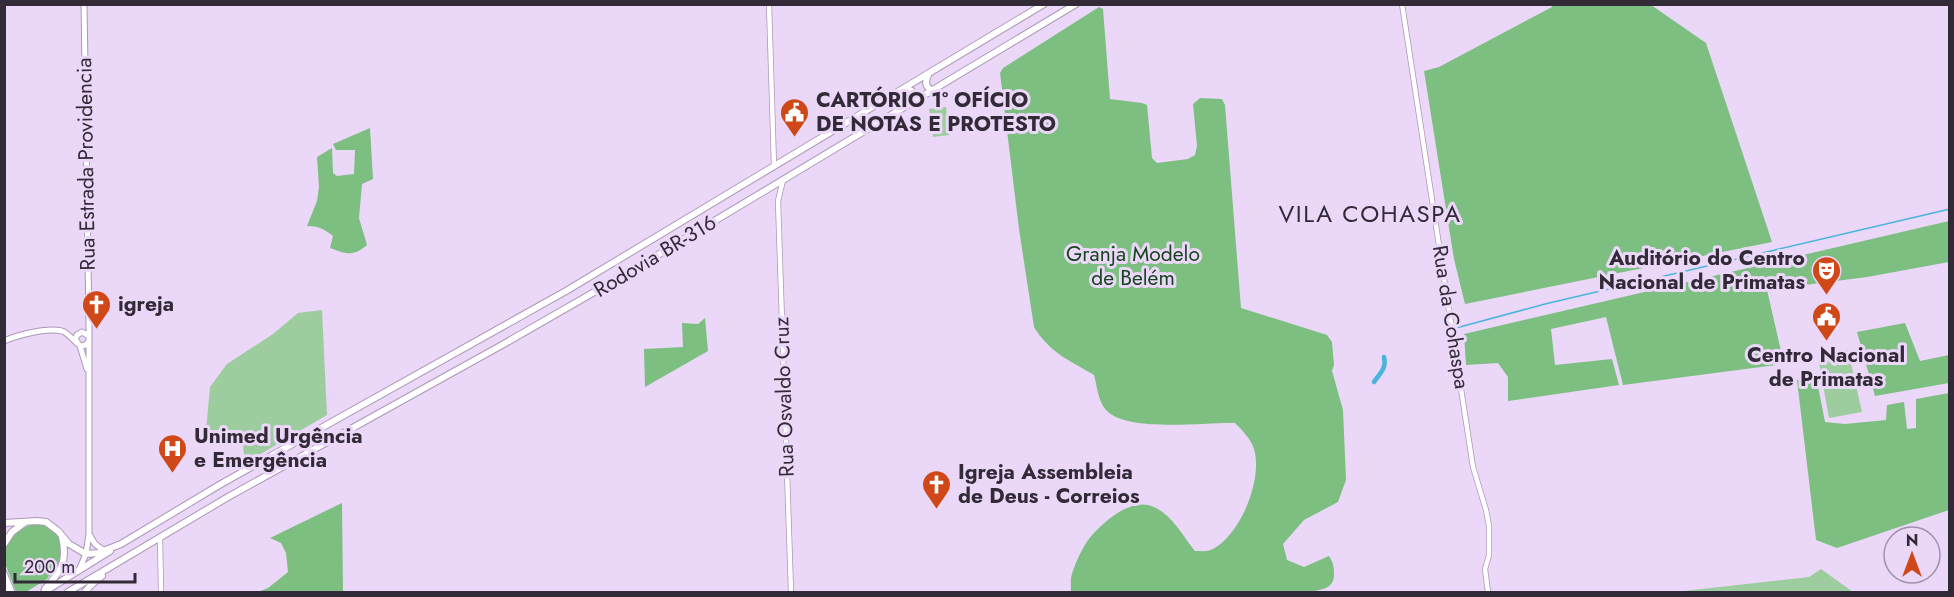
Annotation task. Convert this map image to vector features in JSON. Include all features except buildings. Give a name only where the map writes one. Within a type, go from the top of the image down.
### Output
[{"type":"highway","name":"Rodovia BR-316","points":[[121,544],[224,482],[566,291],[1044,4]]},
{"type":"highway","name":"Rodovia BR-316","points":[[160,537],[502,345],[1076,4]]},
{"type":"highway","points":[[929,74],[926,83],[927,88],[932,91]]},
{"type":"highway","points":[[905,88],[912,91],[914,96],[912,102]]},
{"type":"highway","points":[[4,544],[12,532],[25,522]]},
{"type":"highway","points":[[4,523],[46,522],[69,544],[86,554],[95,554],[121,544]]},
{"type":"highway","points":[[43,592],[63,566],[65,552],[62,536]]},
{"type":"highway","points":[[68,592],[160,537]]},
{"type":"highway","points":[[43,592],[121,544]]},
{"type":"highway","points":[[85,592],[95,581],[126,561],[129,556]]},
{"type":"main road","name":"Rua Estrada Providencia","points":[[79,570],[86,554],[89,534],[89,324],[84,4]]},
{"type":"main road","points":[[78,345],[75,339],[77,335],[89,324]]},
{"type":"main road","points":[[4,340],[34,332],[54,330],[66,333],[78,345],[86,345],[89,339],[82,332]]},
{"type":"main road","name":"Rua Estrada Providencia","points":[[78,345],[88,374]]},
{"type":"main road","points":[[89,534],[95,544],[103,550]]},
{"type":"main road","points":[[4,573],[8,589]]},
{"type":"street","points":[[769,4],[774,166]]},
{"type":"street","name":"Rua da Cohaspa","points":[[1402,4],[1473,467],[1482,493],[1489,526],[1489,555],[1485,569],[1488,592]]},
{"type":"street","name":"Rua Osvaldo Cruz","points":[[783,180],[778,201],[791,592]]},
{"type":"street","points":[[765,190],[774,194],[778,201]]},
{"type":"street","points":[[160,537],[161,592]]},
{"type":"green space","points":[[1552,5],[1651,5],[1706,43],[1772,242],[1465,304],[1454,259],[1424,71],[1439,67]]},
{"type":"green space","name":"Granja Modelo de Belém","points":[[1099,7],[1103,9],[1110,99],[1147,105],[1152,158],[1157,163],[1188,159],[1195,155],[1197,146],[1193,104],[1200,98],[1222,99],[1225,105],[1241,308],[1327,335],[1332,342],[1334,365],[1332,371],[1343,410],[1346,480],[1338,502],[1304,520],[1283,544],[1287,560],[1304,567],[1329,556],[1334,576],[1332,584],[1326,588],[1311,592],[1071,592],[1072,574],[1090,537],[1113,516],[1129,507],[1146,505],[1160,511],[1172,520],[1195,551],[1209,551],[1223,542],[1241,519],[1247,505],[1252,490],[1256,461],[1253,445],[1235,423],[1167,425],[1131,422],[1116,417],[1103,406],[1094,375],[1053,350],[1034,327],[1019,229],[1000,73],[1003,68]]},
{"type":"green space","points":[[946,107],[949,135],[933,137],[929,109]]},
{"type":"green space","points":[[370,128],[373,179],[362,184],[359,218],[367,245],[353,253],[345,253],[330,248],[333,236],[318,227],[307,226],[317,201],[319,187],[317,157],[332,148],[333,173],[337,176],[354,174],[355,150],[336,150],[333,144]]},
{"type":"green space","points":[[1949,221],[1949,262],[1867,277],[1767,290],[1784,364],[1623,385],[1606,317],[1551,329],[1555,365],[1612,359],[1619,385],[1508,401],[1508,377],[1498,363],[1466,365],[1464,334]]},
{"type":"green space","points":[[322,310],[327,415],[245,463],[241,430],[206,430],[210,387],[227,364],[273,334],[298,313]]},
{"type":"green space","points":[[705,318],[708,351],[645,387],[644,349],[683,347],[682,323],[698,324]]},
{"type":"green space","points":[[1905,323],[1920,361],[1949,355],[1949,383],[1875,396],[1857,332]]},
{"type":"green space","points":[[1848,350],[1862,412],[1829,418],[1818,357]]},
{"type":"green space","points":[[1816,376],[1825,422],[1845,424],[1886,420],[1887,405],[1904,402],[1907,429],[1916,428],[1916,399],[1949,393],[1949,510],[1905,525],[1882,525],[1882,533],[1837,548],[1816,540],[1797,380]]},
{"type":"green space","points":[[342,503],[343,592],[258,592],[268,588],[288,572],[286,553],[281,543],[270,538]]},
{"type":"green space","points":[[34,524],[48,526],[58,535],[62,551],[58,564],[47,579],[26,592],[16,592],[6,566],[6,544],[22,529]]},
{"type":"green space","points":[[1821,569],[1853,592],[1675,592],[1809,577]]},
{"type":"waterway","points":[[1456,328],[1545,304],[1950,209]]},
{"type":"waterway","points":[[1374,382],[1383,368],[1384,357]]},
{"type":"place","name":"CARTÓRIO 1º OFÍCIO DE NOTAS E PROTESTO","points":[[795,138]]},
{"type":"place","name":"Auditório do Centro Nacional de Primatas","points":[[1826,296]]},
{"type":"place","name":"igreja","points":[[97,330]]},
{"type":"place","name":"Centro Nacional de Primatas","points":[[1826,342]]},
{"type":"place","name":"Unimed Urgência e Emergência","points":[[173,474]]},
{"type":"place","name":"Igreja Assembleia de Deus - Correios","points":[[937,510]]},
{"type":"district","name":"VILA COHASPA","points":[[1370,214]]}]
